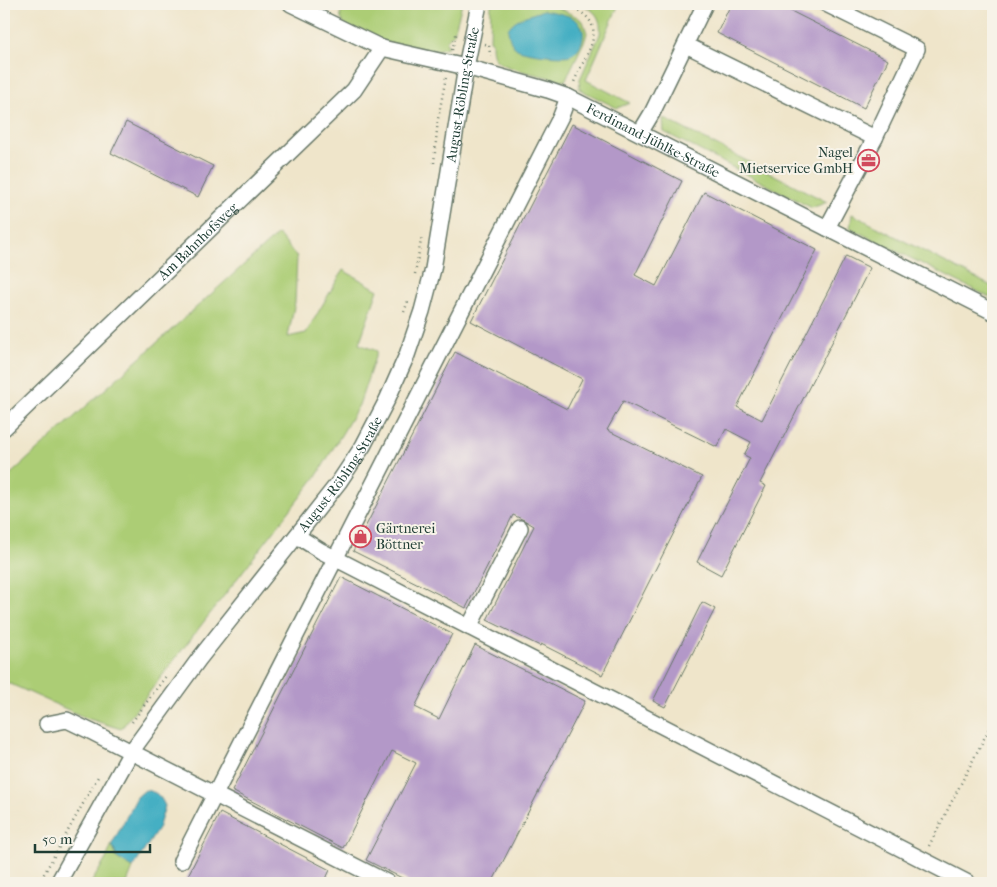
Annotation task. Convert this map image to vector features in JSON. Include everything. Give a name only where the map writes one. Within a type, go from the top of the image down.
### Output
[{"type":"street","name":"Ferdinand-Jühlke-Straße","points":[[291,4],[382,48],[466,67],[548,90],[568,98],[993,312]]},
{"type":"street","name":"August-Röbling-Straße","points":[[58,883],[131,752],[199,659],[339,482],[362,446],[387,400],[407,355],[422,311],[433,269],[466,67],[479,4]]},
{"type":"street","points":[[640,133],[652,113],[706,4]]},
{"type":"street","points":[[826,4],[917,49],[875,138],[827,228]]},
{"type":"street","points":[[686,44],[875,138]]},
{"type":"street","name":"Am Bahnhofsweg","points":[[4,428],[354,90],[382,48]]},
{"type":"street","points":[[181,862],[562,116],[568,98]]},
{"type":"street","points":[[469,626],[520,528]]},
{"type":"street","points":[[297,536],[335,558],[968,883]]},
{"type":"street","points":[[47,724],[67,720],[388,883]]},
{"type":"path","points":[[565,4],[585,14],[595,29],[593,39],[568,98]]},
{"type":"path","points":[[433,170],[438,119],[448,63],[457,29]]},
{"type":"path","points":[[414,275],[423,227]]},
{"type":"path","points":[[404,313],[410,294]]},
{"type":"path","points":[[117,744],[170,670]]},
{"type":"path","points":[[922,860],[993,721]]},
{"type":"path","points":[[39,883],[104,768]]},
{"type":"green space","points":[[344,4],[462,4],[454,33],[446,41],[448,47],[436,51],[424,51],[383,42],[356,31],[346,25],[341,19],[341,11]]},
{"type":"green space","points":[[491,4],[551,4],[583,21],[587,33],[585,40],[565,81],[518,70],[501,64],[496,60],[492,41],[490,40]]},
{"type":"green space","points":[[580,4],[619,4],[586,80],[630,103],[617,108],[579,89],[580,79],[600,34],[599,19],[590,9]]},
{"type":"green space","points":[[663,118],[827,202],[812,208],[664,132]]},
{"type":"green space","points":[[852,214],[993,287],[993,299],[850,228]]},
{"type":"green space","points":[[278,234],[297,257],[295,302],[288,337],[306,333],[343,270],[378,290],[359,344],[377,351],[359,405],[318,474],[121,729],[86,718],[4,681],[4,480]]},
{"type":"green space","points":[[112,844],[117,858],[133,868],[127,883],[91,883],[106,859]]},
{"type":"water","points":[[543,10],[569,16],[580,24],[583,39],[575,52],[566,56],[544,55],[521,51],[513,45],[509,38],[508,29],[511,25],[519,19]]},
{"type":"water","points":[[145,790],[158,795],[165,806],[158,829],[133,868],[117,858],[112,844],[137,797]]},
{"type":"building","points":[[731,4],[777,4],[888,60],[864,108],[717,33]]},
{"type":"building","points":[[126,122],[213,166],[198,197],[111,153]]},
{"type":"building","points":[[572,124],[682,181],[635,275],[656,286],[704,192],[817,250],[737,407],[762,420],[846,256],[870,268],[760,483],[766,486],[721,575],[697,562],[750,458],[744,455],[751,442],[726,429],[717,447],[623,401],[607,430],[702,477],[602,675],[541,644],[540,646],[487,620],[534,526],[524,520],[513,515],[466,608],[353,551],[455,352],[567,409],[582,379],[471,321]]},
{"type":"building","points":[[341,577],[452,634],[415,707],[439,719],[475,645],[585,701],[492,883],[412,883],[366,860],[416,763],[392,751],[343,848],[232,791]]},
{"type":"building","points":[[702,602],[715,609],[665,707],[653,701]]},
{"type":"building","points":[[220,813],[330,870],[324,883],[184,883]]},
{"type":"place","name":"Nagel Mietservice GmbH","points":[[869,160]]},
{"type":"place","name":"Gärtnerei Böttner","points":[[360,536]]}]
